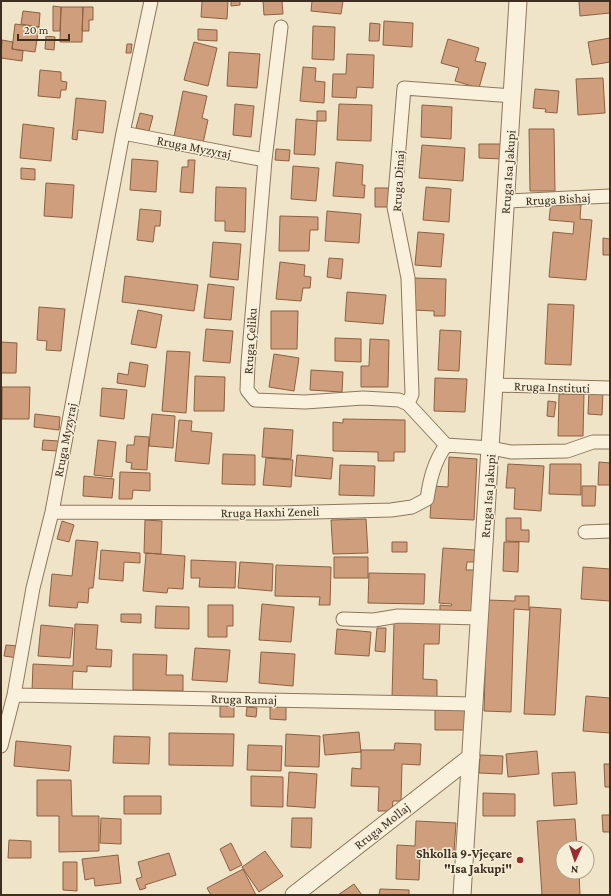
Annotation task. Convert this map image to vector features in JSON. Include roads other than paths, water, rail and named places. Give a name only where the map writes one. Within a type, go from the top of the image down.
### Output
[{"type":"street","name":"Rruga Myzyraj","points":[[1,746],[14,695],[33,588],[52,512],[123,133],[151,1]]},
{"type":"street","name":"Rruga Isa Jakupi","points":[[462,895],[518,1]]},
{"type":"street","name":"Rruga Çeliku","points":[[281,27],[265,160],[247,390],[255,400],[270,402],[363,398],[399,400],[408,404]]},
{"type":"street","name":"Rruga Dinaj","points":[[408,404],[412,394],[408,278],[394,207],[404,88],[513,96]]},
{"type":"street","name":"Rruga Myzyraj","points":[[123,133],[265,160]]},
{"type":"street","name":"Rruga Bishaj","points":[[506,201],[610,196]]},
{"type":"street","name":"Rruga Instituti","points":[[495,385],[610,388]]},
{"type":"street","points":[[408,404],[446,445],[491,448],[511,452],[567,451],[593,442],[610,442]]},
{"type":"street","name":"Rruga Haxhi Zeneli","points":[[52,512],[277,513],[391,510],[412,507],[427,499],[430,478],[438,456],[446,445]]},
{"type":"street","points":[[585,532],[610,531]]},
{"type":"street","points":[[343,619],[374,620],[398,616],[480,618]]},
{"type":"street","name":"Rruga Ramaj","points":[[14,695],[474,704]]},
{"type":"street","name":"Rruga Mollaj","points":[[294,895],[471,757]]},
{"type":"place","name":"Shkolla 9-Vjeçare \"Isa Jakupi\"","points":[[520,860]]}]
